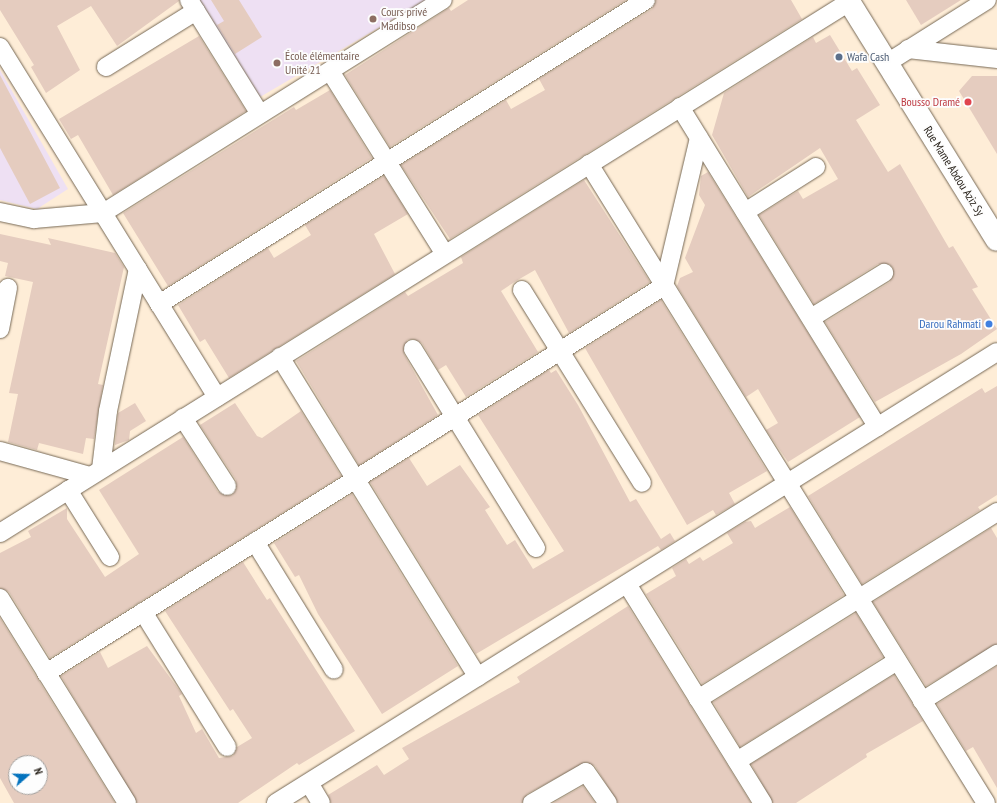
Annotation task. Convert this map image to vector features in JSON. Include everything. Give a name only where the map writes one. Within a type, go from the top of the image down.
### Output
[{"type":"street","points":[[0,212],[34,219],[103,213],[443,0]]},
{"type":"street","points":[[159,304],[646,0]]},
{"type":"street","points":[[887,63],[987,0]]},
{"type":"street","points":[[0,532],[848,1]]},
{"type":"street","name":"Rue Mame Abdou Aziz Sy","points":[[848,1],[997,240]]},
{"type":"street","points":[[106,67],[193,5],[260,114]]},
{"type":"street","points":[[0,48],[217,397]]},
{"type":"street","points":[[908,49],[997,60]]},
{"type":"street","points":[[330,71],[445,254]]},
{"type":"street","points":[[680,107],[878,427]]},
{"type":"street","points":[[46,673],[664,286],[699,138]]},
{"type":"street","points":[[589,164],[986,803]]},
{"type":"street","points":[[745,212],[816,167]]},
{"type":"street","points":[[96,473],[109,403],[138,269]]},
{"type":"street","points":[[811,318],[884,273]]},
{"type":"street","points":[[0,329],[8,288]]},
{"type":"street","points":[[522,290],[642,483]]},
{"type":"street","points":[[413,349],[536,548]]},
{"type":"street","points":[[276,803],[997,352]]},
{"type":"street","points":[[280,357],[478,677]]},
{"type":"street","points":[[183,418],[227,486]]},
{"type":"street","points":[[0,451],[96,473]]},
{"type":"street","points":[[68,490],[110,557]]},
{"type":"street","points":[[698,699],[997,512]]},
{"type":"street","points":[[255,542],[334,670]]},
{"type":"street","points":[[627,584],[763,803]]},
{"type":"street","points":[[0,598],[127,803]]},
{"type":"street","points":[[143,612],[227,746]]},
{"type":"street","points":[[922,701],[997,654]]},
{"type":"street","points":[[737,761],[897,661]]},
{"type":"street","points":[[532,803],[586,772],[608,803]]},
{"type":"street","points":[[308,783],[321,803]]},
{"type":"shaded area","name":"École élémentaire Unité 21","points":[[199,0],[426,0],[260,97]]},
{"type":"shaded area","points":[[0,70],[68,189],[37,209],[0,200]]},
{"type":"building","points":[[0,0],[179,1],[117,46],[91,6],[57,26],[80,70],[46,93],[31,67],[34,65],[0,10]]},
{"type":"building","points":[[211,0],[239,0],[262,37],[235,54],[217,25],[224,21]]},
{"type":"building","points":[[468,0],[626,0],[390,147],[345,75],[449,8],[451,11]]},
{"type":"building","points":[[656,0],[791,0],[802,19],[450,239],[401,165],[506,100],[511,109],[545,90],[539,79],[652,9]]},
{"type":"building","points":[[906,0],[961,0],[921,25]]},
{"type":"building","points":[[830,35],[852,71],[857,68],[880,105],[856,120],[888,172],[900,164],[949,248],[953,246],[978,287],[972,289],[997,329],[961,354],[875,402],[825,322],[890,282],[893,268],[889,264],[878,264],[814,304],[759,215],[798,191],[803,199],[838,179],[820,148],[748,197],[712,135],[724,93],[813,37],[816,43]]},
{"type":"building","points":[[199,36],[246,111],[113,195],[78,135],[71,139],[59,119]]},
{"type":"building","points":[[0,75],[60,188],[30,204],[0,148]]},
{"type":"building","points":[[972,76],[997,76],[997,154],[959,91]]},
{"type":"building","points":[[330,90],[372,158],[168,286],[123,213],[294,107],[296,110]]},
{"type":"building","points":[[708,172],[860,417],[788,462],[766,430],[778,423],[758,389],[746,397],[677,286],[680,278],[693,272],[685,258],[705,205],[699,195],[701,176]]},
{"type":"building","points":[[384,176],[408,214],[374,234],[395,274],[229,378],[205,339],[200,342],[178,305],[268,248],[274,258],[311,235],[305,225]]},
{"type":"building","points":[[584,180],[650,282],[569,333],[535,270],[516,281],[501,291],[538,352],[466,397],[446,365],[438,370],[422,343],[413,339],[407,340],[404,354],[438,415],[359,465],[296,361],[405,292],[408,296],[463,263],[461,257]]},
{"type":"building","points":[[0,234],[51,245],[48,238],[115,253],[124,267],[98,384],[103,385],[94,439],[86,438],[83,454],[39,443],[37,450],[8,442],[18,394],[9,393],[33,282],[5,276],[8,263],[0,261]]},
{"type":"building","points":[[661,300],[767,471],[729,493],[735,504],[716,515],[713,510],[687,525],[585,348]]},
{"type":"building","points":[[549,370],[551,373],[556,370],[578,405],[630,502],[636,499],[661,539],[670,533],[675,541],[661,550],[658,546],[476,654],[370,482],[409,458],[427,486],[460,465],[490,507],[485,510],[507,545],[515,540],[533,569],[564,551],[478,415]]},
{"type":"building","points":[[997,386],[997,495],[978,507],[980,510],[862,584],[808,496],[982,388],[985,393]]},
{"type":"building","points":[[135,403],[146,421],[130,431],[129,440],[115,445],[118,413]]},
{"type":"building","points":[[235,403],[257,436],[262,438],[301,411],[341,476],[50,658],[9,592],[0,588],[0,553],[31,537],[28,531],[67,508],[67,519],[105,577],[139,554],[99,490],[183,437],[218,492],[232,495],[236,490],[236,480],[200,425]]},
{"type":"building","points":[[352,494],[458,666],[382,714],[318,614],[299,575],[295,577],[274,543]]},
{"type":"building","points":[[790,507],[844,595],[702,684],[646,594],[676,576],[672,568],[686,559],[689,564],[700,557],[703,561],[733,543],[727,533],[745,522],[751,521],[755,528]]},
{"type":"building","points":[[991,528],[997,538],[997,644],[926,686],[873,602]]},
{"type":"building","points":[[243,562],[267,600],[270,598],[355,731],[299,765],[297,763],[238,803],[137,803],[61,676],[100,652],[108,668],[147,646],[182,694],[179,696],[196,733],[202,729],[219,758],[233,756],[237,747],[252,738],[233,709],[230,711],[165,611]]},
{"type":"building","points":[[628,606],[751,803],[618,803],[595,766],[586,762],[527,794],[522,803],[331,803],[328,795],[377,765],[384,775],[409,759],[402,748],[520,682],[517,677]]},
{"type":"building","points":[[856,613],[883,657],[740,747],[713,702]]},
{"type":"building","points":[[0,618],[115,803],[14,803],[10,795],[48,795],[48,755],[8,755],[8,792],[0,778]]},
{"type":"building","points":[[997,666],[997,788],[973,747],[966,751],[937,704]]},
{"type":"building","points":[[894,675],[923,721],[866,754],[867,757],[796,803],[773,803],[751,764]]},
{"type":"building","points":[[583,786],[595,803],[553,803]]},
{"type":"place","name":"Cours privé Madibso","points":[[373,19]]},
{"type":"place","name":"Wafa Cash","points":[[839,57]]},
{"type":"place","name":"École élémentaire Unité 21","points":[[277,63]]},
{"type":"place","name":"Bousso Dramé","points":[[968,102]]},
{"type":"place","name":"Darou Rahmati","points":[[989,324]]}]
